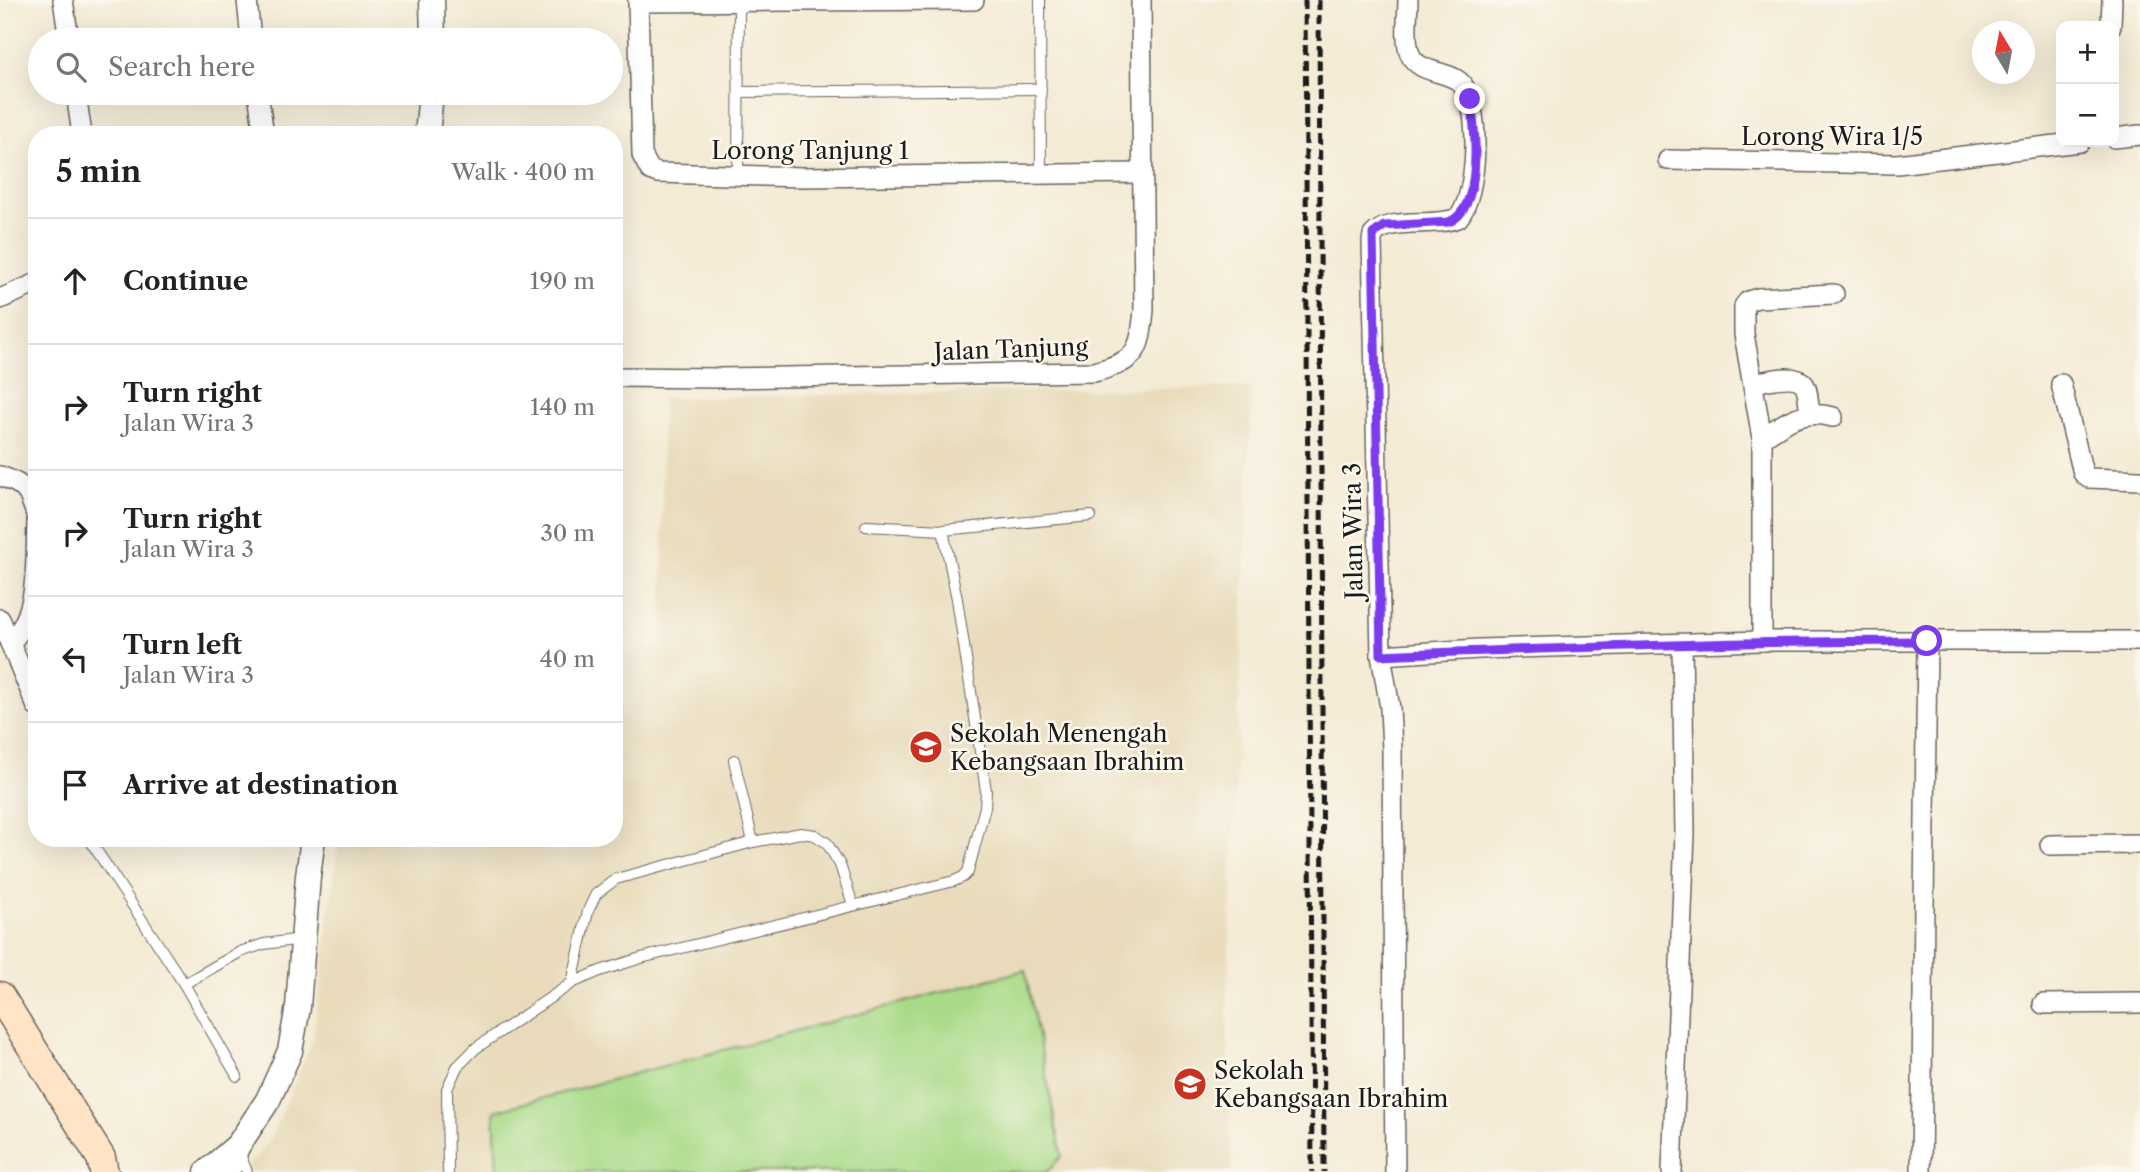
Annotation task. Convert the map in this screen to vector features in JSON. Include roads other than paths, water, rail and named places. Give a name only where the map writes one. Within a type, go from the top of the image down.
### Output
[{"type":"main road","points":[[0,996],[108,1167]]},
{"type":"street","points":[[63,0],[67,28]]},
{"type":"street","points":[[247,0],[250,28]]},
{"type":"street","points":[[432,0],[433,28]]},
{"type":"street","points":[[638,1],[974,0]]},
{"type":"street","name":"Jalan Tanjung","points":[[623,377],[1094,372],[1126,361],[1135,352],[1141,339],[1144,310],[1141,0]]},
{"type":"street","name":"Jalan Wira 3","points":[[1395,1172],[1392,750],[1390,708],[1381,655],[1373,234],[1384,226],[1438,223],[1458,218],[1468,201],[1474,173],[1473,113],[1470,99],[1458,80],[1420,66],[1410,56],[1408,0]]},
{"type":"street","points":[[2111,21],[2112,0]]},
{"type":"street","name":"Lorong Tanjung 1","points":[[638,1],[642,155],[650,170],[658,173],[817,177],[1142,173]]},
{"type":"street","points":[[78,105],[81,126]]},
{"type":"street","points":[[260,105],[263,126]]},
{"type":"street","points":[[428,126],[430,105]]},
{"type":"street","points":[[2119,137],[2140,135]]},
{"type":"street","name":"Lorong Wira 1/5","points":[[1668,160],[1897,164],[2056,145]]},
{"type":"street","points":[[0,299],[28,287]]},
{"type":"street","points":[[1762,641],[1762,438],[1742,315],[1748,301],[1758,298],[1834,294]]},
{"type":"street","points":[[1753,383],[1780,379],[1802,382],[1810,413]]},
{"type":"street","points":[[2061,384],[2082,473],[2088,478],[2140,480]]},
{"type":"street","points":[[1762,438],[1779,426],[1810,413],[1833,416]]},
{"type":"street","points":[[0,477],[22,484],[28,491]]},
{"type":"street","points":[[10,643],[21,632],[28,614]]},
{"type":"street","points":[[0,619],[28,686]]},
{"type":"street","points":[[1381,655],[1479,649],[1762,641],[2140,641]]},
{"type":"street","points":[[1920,1172],[1927,641]]},
{"type":"street","points":[[1672,1172],[1685,832],[1682,644]]},
{"type":"street","points":[[2050,845],[2140,844]]},
{"type":"street","points":[[227,1172],[237,1147],[268,1100],[290,1051],[298,1007],[312,847]]},
{"type":"street","points":[[2043,1004],[2140,1003]]},
{"type":"street","points":[[207,1172],[237,1147]]},
{"type":"lane","points":[[1040,0],[1041,174]]},
{"type":"lane","points":[[738,175],[740,1]]},
{"type":"lane","points":[[739,92],[1041,89]]},
{"type":"lane","points":[[866,526],[943,530],[1091,516]]},
{"type":"lane","points":[[447,1172],[447,1089],[457,1068],[475,1048],[572,984],[600,971],[640,958],[959,880],[968,872],[980,829],[986,791],[957,599],[943,530]]},
{"type":"lane","points":[[734,760],[753,842]]},
{"type":"lane","points":[[572,984],[588,911],[596,894],[616,879],[753,842],[801,833],[815,835],[827,844],[840,865],[853,905]]},
{"type":"lane","points":[[94,847],[184,984],[237,1076]]},
{"type":"lane","points":[[184,984],[240,953],[264,944],[302,939]]},
{"type":"lane","points":[[237,1147],[247,1172]]},
{"type":"railway","points":[[1305,0],[1312,1172]]},
{"type":"railway","points":[[1319,0],[1324,1172]]},
{"type":"place","name":"Sekolah Menengah Kebangsaan Ibrahim","points":[[926,747]]},
{"type":"place","name":"Sekolah Kebangsaan Ibrahim","points":[[1190,1084]]}]
